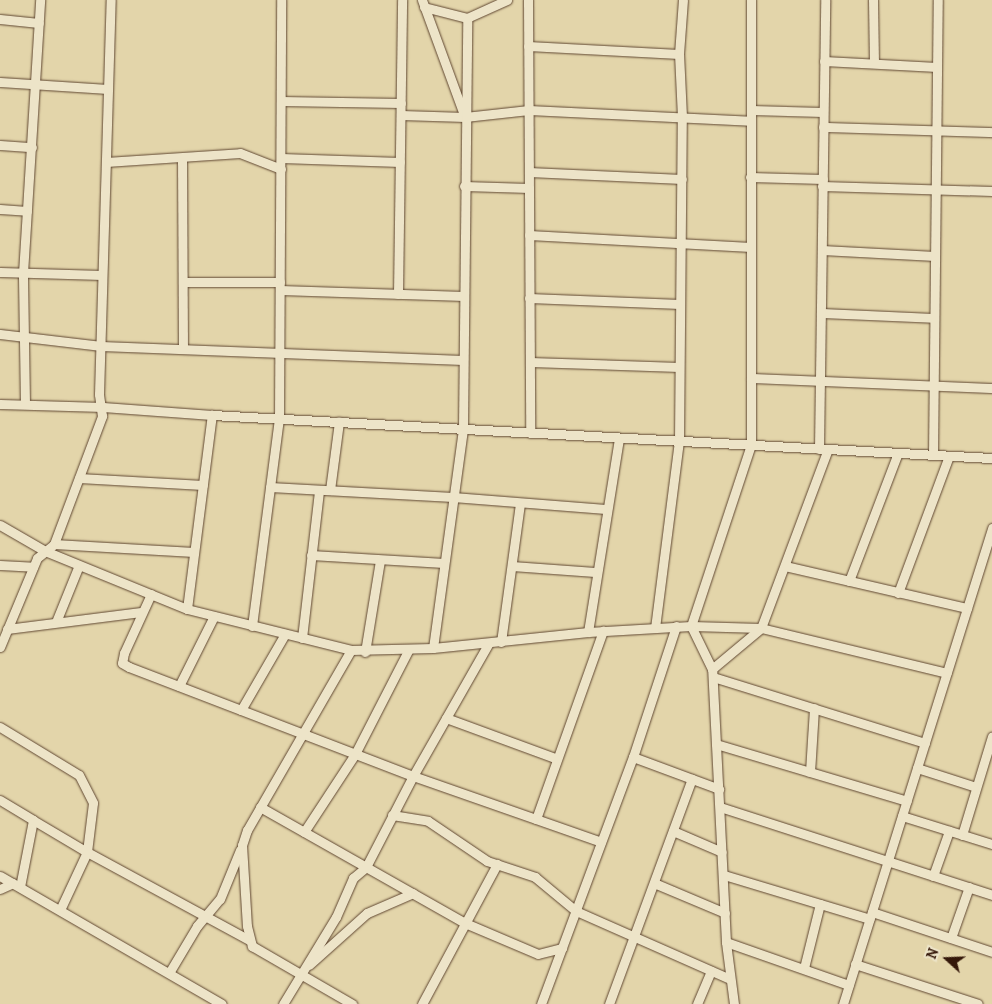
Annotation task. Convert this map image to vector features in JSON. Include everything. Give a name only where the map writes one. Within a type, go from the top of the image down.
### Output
[{"type":"street","points":[[26,404],[22,273],[32,147],[40,0]]},
{"type":"street","points":[[0,647],[33,567],[44,551],[54,544],[102,416],[103,406],[99,394],[111,0]]},
{"type":"street","points":[[252,626],[279,419],[281,0]]},
{"type":"street","points":[[398,294],[402,0]]},
{"type":"street","points":[[423,4],[467,18],[507,0]]},
{"type":"street","points":[[528,0],[530,433]]},
{"type":"street","points":[[656,628],[679,441],[682,117],[679,54],[683,0]]},
{"type":"street","points":[[734,1004],[726,942],[712,673],[691,626],[751,445],[750,0]]},
{"type":"street","points":[[712,673],[761,628],[785,566],[824,449],[820,381],[825,0]]},
{"type":"street","points":[[873,0],[874,63]]},
{"type":"street","points":[[933,455],[938,0]]},
{"type":"street","points":[[423,4],[465,117]]},
{"type":"street","points":[[433,648],[462,429],[467,18]]},
{"type":"street","points":[[0,19],[39,23]]},
{"type":"street","points":[[528,46],[679,54]]},
{"type":"street","points":[[824,61],[937,67]]},
{"type":"street","points":[[0,82],[108,90]]},
{"type":"street","points":[[281,101],[401,103]]},
{"type":"street","points":[[401,115],[465,117],[529,110],[750,120]]},
{"type":"street","points":[[751,110],[823,112]]},
{"type":"street","points":[[823,127],[992,132]]},
{"type":"street","points":[[0,145],[32,147]]},
{"type":"street","points":[[106,162],[182,158],[240,152],[281,169]]},
{"type":"street","points":[[182,158],[184,349]]},
{"type":"street","points":[[280,158],[400,162]]},
{"type":"street","points":[[529,172],[682,180]]},
{"type":"street","points":[[750,176],[822,183],[992,191]]},
{"type":"street","points":[[464,186],[529,188]]},
{"type":"street","points":[[0,209],[27,210]]},
{"type":"street","points":[[529,235],[751,247]]},
{"type":"street","points":[[822,250],[935,256]]},
{"type":"street","points":[[0,272],[102,275]]},
{"type":"street","points":[[183,282],[464,296]]},
{"type":"street","points":[[529,298],[680,304]]},
{"type":"street","points":[[821,313],[934,318]]},
{"type":"street","points":[[0,334],[101,346],[463,360]]},
{"type":"street","points":[[530,362],[679,368]]},
{"type":"street","points":[[751,378],[992,388]]},
{"type":"street","points":[[0,404],[103,406],[279,419],[992,458]]},
{"type":"street","points":[[187,608],[212,415]]},
{"type":"street","points":[[330,490],[339,422]]},
{"type":"street","points":[[588,632],[606,509],[620,438]]},
{"type":"street","points":[[849,581],[898,453]]},
{"type":"street","points":[[898,593],[949,456]]},
{"type":"street","points":[[79,478],[203,485]]},
{"type":"street","points":[[270,487],[453,496],[520,504],[606,509]]},
{"type":"street","points":[[302,638],[319,490]]},
{"type":"street","points":[[501,642],[520,504]]},
{"type":"street","points":[[0,525],[44,551],[187,608],[351,650],[365,652],[433,648],[588,632],[676,626],[761,628],[947,673]]},
{"type":"street","points":[[843,1004],[992,528]]},
{"type":"street","points":[[54,544],[194,552]]},
{"type":"street","points":[[311,555],[444,563]]},
{"type":"street","points":[[365,652],[380,560]]},
{"type":"street","points":[[0,565],[33,567]]},
{"type":"street","points":[[56,622],[79,565]]},
{"type":"street","points":[[512,566],[596,572]]},
{"type":"street","points":[[785,566],[967,608]]},
{"type":"street","points":[[151,594],[141,612],[122,664],[413,776],[601,842]]},
{"type":"street","points":[[4,635],[56,622],[98,620],[141,612]]},
{"type":"street","points":[[179,686],[214,616]]},
{"type":"street","points":[[541,1004],[632,757],[676,626]]},
{"type":"street","points":[[536,819],[555,758],[603,631]]},
{"type":"street","points":[[241,710],[285,634]]},
{"type":"street","points":[[283,1004],[336,917],[354,878],[366,867],[413,776],[489,643]]},
{"type":"street","points":[[304,832],[355,754],[409,649]]},
{"type":"street","points":[[168,973],[206,917],[220,900],[233,873],[242,845],[260,807],[351,650]]},
{"type":"street","points":[[712,673],[925,743]]},
{"type":"street","points":[[810,772],[814,708]]},
{"type":"street","points":[[446,718],[555,758]]},
{"type":"street","points":[[0,727],[79,775],[93,803],[87,852],[60,910]]},
{"type":"street","points":[[962,834],[992,736]]},
{"type":"street","points":[[716,744],[907,800]]},
{"type":"street","points":[[632,757],[719,789]]},
{"type":"street","points":[[917,768],[976,787]]},
{"type":"street","points":[[609,1004],[692,779]]},
{"type":"street","points":[[0,800],[87,852],[249,940]]},
{"type":"street","points":[[260,807],[465,923],[538,954],[562,948]]},
{"type":"street","points":[[720,808],[992,895]]},
{"type":"street","points":[[392,816],[428,821],[497,864],[535,878],[576,911],[730,979]]},
{"type":"street","points":[[902,816],[992,844]]},
{"type":"street","points":[[17,885],[33,820]]},
{"type":"street","points":[[674,830],[722,852]]},
{"type":"street","points":[[933,876],[949,831]]},
{"type":"street","points":[[242,845],[249,940],[252,946],[352,1004]]},
{"type":"street","points":[[422,1004],[497,864]]},
{"type":"street","points":[[724,875],[820,904],[871,915],[952,938],[992,952]]},
{"type":"street","points":[[0,876],[222,1004]]},
{"type":"street","points":[[654,883],[725,913]]},
{"type":"street","points":[[0,889],[17,885]]},
{"type":"street","points":[[952,938],[969,887]]},
{"type":"street","points":[[300,974],[367,913],[413,893]]},
{"type":"street","points":[[804,968],[820,904]]},
{"type":"street","points":[[726,942],[849,984]]},
{"type":"street","points":[[856,964],[962,1001],[978,1004]]},
{"type":"street","points":[[697,1004],[710,971]]}]
